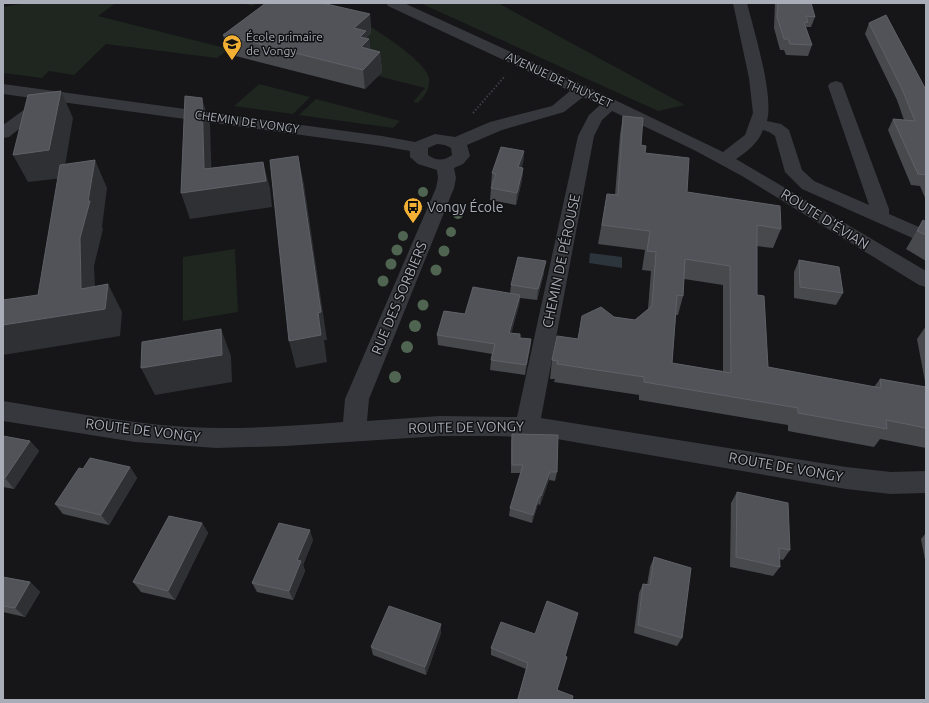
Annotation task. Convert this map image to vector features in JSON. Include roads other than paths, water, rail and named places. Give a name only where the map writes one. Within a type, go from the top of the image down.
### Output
[{"type":"street","name":"AVENUE DE THUYSET","points":[[393,3],[582,90],[724,159]]},
{"type":"street","points":[[724,159],[747,143],[752,137],[761,113],[761,102],[740,3]]},
{"type":"street","points":[[836,86],[880,209],[878,217]]},
{"type":"street","points":[[456,143],[496,126],[558,110],[582,90]]},
{"type":"street","name":"CHEMIN DE VONGY","points":[[8,93],[52,96],[382,141],[419,148]]},
{"type":"street","points":[[3,133],[52,96]]},
{"type":"street","name":"CHEMIN DE PÉROUSE","points":[[527,426],[586,136],[595,118],[611,104]]},
{"type":"street","points":[[758,124],[775,128],[784,137],[791,165],[800,179],[818,190],[926,238]]},
{"type":"street","points":[[435,139],[450,140],[456,143],[460,146],[461,156],[458,160],[445,165],[429,164],[419,157],[419,148],[422,144],[435,139]]},
{"type":"street","name":"ROUTE D'ÉVIAN","points":[[724,159],[926,280]]},
{"type":"street","name":"RUE DES SORBIERS","points":[[354,431],[357,399],[445,188],[447,178],[445,165]]},
{"type":"street","name":"ROUTE DE VONGY","points":[[3,411],[118,429],[200,437],[256,437],[465,426],[527,426],[570,430],[846,478],[891,483],[926,482]]},
{"type":"place","name":"École primaire de Vongy","points":[[232,61]]},
{"type":"place","name":"Vongy École","points":[[413,224]]}]
